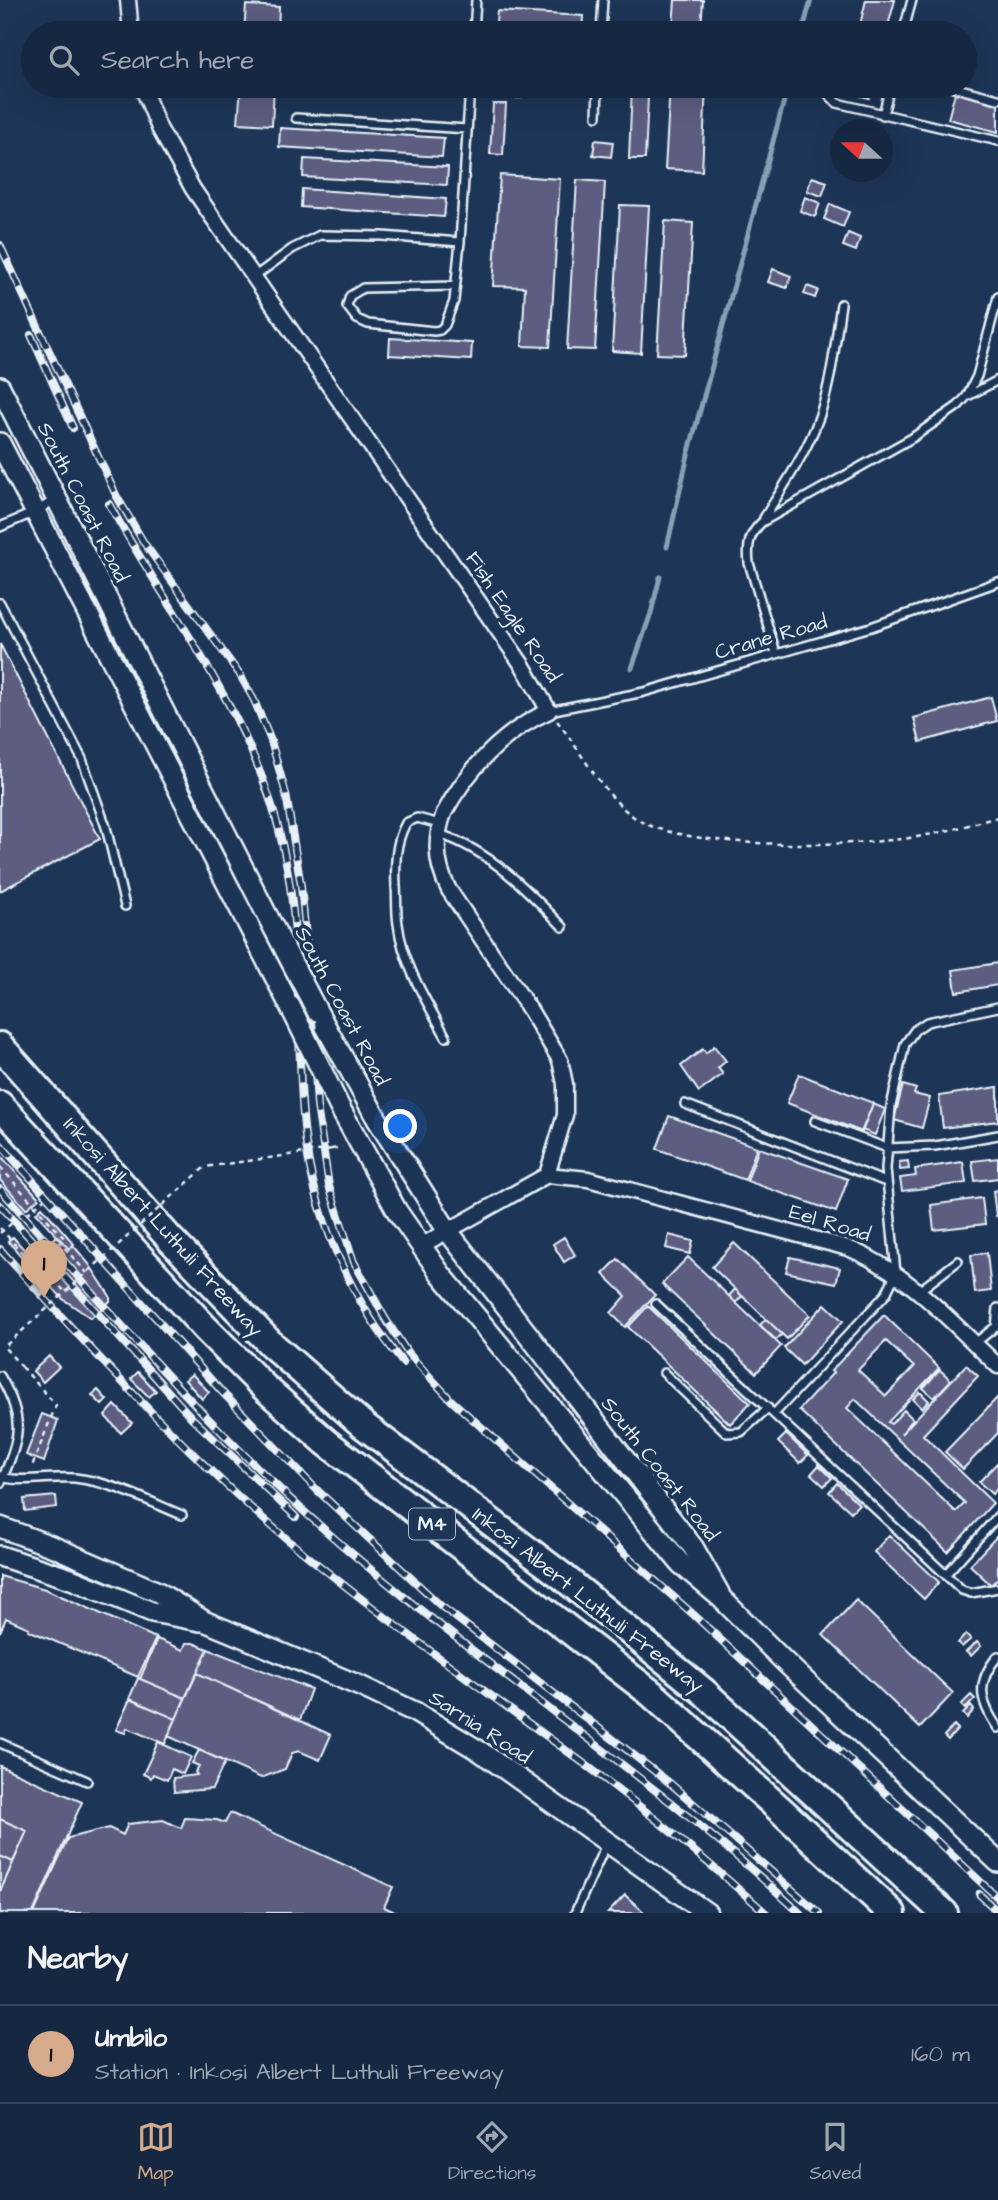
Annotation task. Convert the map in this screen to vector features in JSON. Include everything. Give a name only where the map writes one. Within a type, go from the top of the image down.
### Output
[{"type":"highway","name":"Inkosi Albert Luthuli Freeway","points":[[0,1046],[170,1239],[271,1344],[363,1425],[562,1576],[704,1692],[944,1913]]},
{"type":"highway","name":"Inkosi Albert Luthuli Freeway","points":[[0,1105],[206,1329],[264,1387],[326,1442],[652,1694],[891,1913]]},
{"type":"street","points":[[128,0],[130,21]]},
{"type":"street","name":"Fish Eagle Road","points":[[147,98],[159,128],[181,168],[253,277],[523,666],[550,711],[519,727],[493,749],[447,808],[439,829]]},
{"type":"street","name":"South Coast Road","points":[[0,387],[268,917],[377,1119],[447,1230],[693,1547],[721,1598]]},
{"type":"street","name":"South Coast Road","points":[[0,443],[340,1108],[391,1201],[421,1246],[472,1314],[681,1564],[721,1598],[785,1662],[998,1861]]},
{"type":"street","points":[[421,1246],[547,1175],[565,1115],[565,1084],[560,1060],[530,1010],[449,890],[440,868],[437,849],[439,829]]},
{"type":"street","name":"Eel Road","points":[[547,1175],[616,1185],[848,1248],[881,1263],[919,1291],[998,1366]]},
{"type":"street","name":"Sarnia Road","points":[[0,1527],[158,1592],[204,1621],[415,1712],[481,1752],[708,1913]]},
{"type":"street","name":"Sarnia Road","points":[[0,1556],[71,1579],[152,1612],[204,1621]]},
{"type":"lane","points":[[475,21],[476,0]]},
{"type":"lane","points":[[602,21],[603,0]]},
{"type":"lane","points":[[906,21],[912,0]]},
{"type":"lane","points":[[977,93],[998,99]]},
{"type":"lane","points":[[455,286],[363,288],[350,296],[347,306],[357,319],[368,324],[438,331],[445,325],[451,313],[455,286],[460,242],[469,98]]},
{"type":"lane","points":[[597,116],[598,98]]},
{"type":"lane","points":[[831,98],[833,101],[883,115],[998,141]]},
{"type":"lane","points":[[883,115],[887,98]]},
{"type":"lane","points":[[296,118],[467,129]]},
{"type":"lane","points":[[253,277],[292,249],[320,235],[359,234],[460,242]]},
{"type":"lane","points":[[762,522],[912,438],[951,413],[967,396],[976,376],[998,297]]},
{"type":"lane","points":[[776,653],[749,563],[748,541],[809,442],[820,414],[830,374],[841,304]]},
{"type":"lane","points":[[967,396],[998,380]]},
{"type":"lane","points":[[0,527],[35,512],[56,498]]},
{"type":"lane","name":"Crane Road","points":[[550,711],[621,698],[871,626],[998,582]]},
{"type":"lane","points":[[0,603],[82,758],[106,827],[125,906]]},
{"type":"lane","points":[[446,1037],[417,985],[401,941],[395,867],[405,823],[417,818],[480,851],[563,927]]},
{"type":"lane","points":[[774,1414],[886,1294],[896,1273],[886,1182],[887,1149],[891,1106],[902,1052],[909,1037],[926,1022],[998,1007]]},
{"type":"lane","points":[[685,1104],[886,1182]]},
{"type":"lane","points":[[815,1121],[887,1149],[935,1146],[998,1135]]},
{"type":"lane","points":[[919,1291],[958,1261]]},
{"type":"lane","points":[[656,1304],[967,1592],[985,1592],[998,1588]]},
{"type":"lane","points":[[974,1343],[997,1326],[998,1307]]},
{"type":"lane","points":[[664,1373],[727,1433],[741,1432],[768,1408]]},
{"type":"lane","points":[[0,1377],[11,1396],[19,1421],[12,1455],[1,1480],[61,1478],[92,1481],[182,1516]]},
{"type":"lane","points":[[946,1574],[998,1516]]},
{"type":"lane","points":[[998,1656],[984,1679],[983,1697],[986,1709],[998,1728]]},
{"type":"lane","points":[[0,1743],[86,1781]]},
{"type":"lane","points":[[575,1913],[607,1841]]},
{"type":"path","points":[[550,711],[622,806],[642,822],[670,831],[741,842],[877,842],[917,837],[998,817]]},
{"type":"path","points":[[27,1478],[55,1405],[4,1348],[205,1167],[342,1147]]},
{"type":"path","points":[[0,1167],[65,1239],[60,1243],[86,1273]]},
{"type":"path","points":[[27,1214],[44,1199]]},
{"type":"path","points":[[12,1223],[1,1230],[35,1267],[40,1264],[65,1292]]},
{"type":"building","points":[[675,0],[703,0],[702,21],[673,21]]},
{"type":"building","points":[[866,0],[895,0],[889,21],[861,21]]},
{"type":"building","points":[[246,5],[279,7],[278,21],[245,21]]},
{"type":"building","points":[[497,11],[583,16],[583,21],[496,21]]},
{"type":"building","points":[[240,98],[273,98],[272,125],[238,123]]},
{"type":"building","points":[[632,98],[648,98],[645,159],[629,159]]},
{"type":"building","points":[[669,98],[705,98],[702,171],[665,169]]},
{"type":"building","points":[[954,98],[975,98],[998,104],[998,132],[948,119]]},
{"type":"building","points":[[493,104],[506,104],[503,155],[490,154]]},
{"type":"building","points":[[280,128],[444,138],[442,157],[279,147]]},
{"type":"building","points":[[595,140],[613,142],[611,157],[593,155]]},
{"type":"building","points":[[304,159],[448,167],[447,185],[303,177]]},
{"type":"building","points":[[500,175],[560,179],[550,347],[522,346],[525,287],[493,286]]},
{"type":"building","points":[[812,177],[827,182],[822,196],[807,191]]},
{"type":"building","points":[[577,180],[605,182],[595,350],[567,349]]},
{"type":"building","points":[[302,189],[446,199],[444,217],[301,207]]},
{"type":"building","points":[[805,197],[820,203],[815,217],[800,211]]},
{"type":"building","points":[[830,204],[849,212],[843,227],[824,219]]},
{"type":"building","points":[[620,205],[649,206],[641,353],[612,351]]},
{"type":"building","points":[[665,221],[693,223],[685,355],[657,354]]},
{"type":"building","points":[[848,233],[860,238],[856,251],[843,246]]},
{"type":"building","points":[[773,269],[791,276],[787,288],[768,282]]},
{"type":"building","points":[[807,286],[818,290],[815,298],[804,294]]},
{"type":"building","points":[[390,338],[472,343],[471,360],[389,355]]},
{"type":"building","points":[[0,644],[100,839],[0,891]]},
{"type":"building","points":[[991,697],[997,721],[920,742],[914,718]]},
{"type":"building","points":[[998,963],[998,985],[956,992],[953,970]]},
{"type":"building","points":[[714,1046],[726,1061],[718,1068],[723,1074],[699,1092],[681,1066],[703,1049],[706,1053]]},
{"type":"building","points":[[799,1074],[873,1103],[862,1132],[787,1103]]},
{"type":"building","points":[[903,1085],[916,1089],[914,1094],[930,1098],[922,1128],[894,1120]]},
{"type":"building","points":[[998,1087],[998,1121],[943,1128],[939,1096]]},
{"type":"building","points":[[873,1104],[885,1109],[875,1135],[862,1130]]},
{"type":"building","points":[[669,1116],[757,1147],[745,1180],[657,1149]]},
{"type":"building","points":[[759,1148],[848,1179],[836,1212],[747,1181]]},
{"type":"building","points":[[0,1155],[39,1198],[26,1209],[0,1180]]},
{"type":"building","points":[[998,1158],[998,1178],[975,1181],[972,1161]]},
{"type":"building","points":[[908,1161],[909,1169],[900,1170],[899,1162]]},
{"type":"building","points":[[963,1162],[966,1183],[902,1191],[900,1178],[916,1176],[915,1169]]},
{"type":"building","points":[[998,1190],[998,1215],[996,1216],[993,1191]]},
{"type":"building","points":[[982,1198],[985,1224],[934,1230],[931,1205]]},
{"type":"building","points":[[42,1207],[74,1244],[69,1249],[36,1213]]},
{"type":"building","points":[[669,1235],[693,1241],[690,1254],[666,1248]]},
{"type":"building","points":[[57,1236],[69,1249],[73,1245],[110,1296],[110,1301],[91,1318],[63,1299],[40,1274],[43,1271],[33,1259]]},
{"type":"building","points":[[13,1237],[43,1271],[38,1276],[8,1241]]},
{"type":"building","points":[[564,1237],[575,1255],[564,1262],[553,1244]]},
{"type":"building","points":[[734,1243],[810,1315],[787,1339],[712,1267]]},
{"type":"building","points":[[987,1253],[991,1291],[975,1293],[971,1255]]},
{"type":"building","points":[[688,1257],[781,1346],[756,1373],[662,1284]]},
{"type":"building","points":[[790,1257],[840,1268],[836,1283],[786,1272]]},
{"type":"building","points":[[618,1259],[655,1295],[625,1327],[611,1313],[626,1296],[603,1274]]},
{"type":"building","points":[[735,1289],[742,1296],[736,1303],[729,1296]]},
{"type":"building","points":[[825,1304],[843,1321],[802,1365],[784,1348]]},
{"type":"building","points":[[648,1306],[750,1403],[730,1424],[628,1327]]},
{"type":"building","points":[[884,1315],[939,1368],[888,1422],[891,1424],[904,1410],[913,1419],[901,1434],[966,1365],[978,1376],[923,1435],[993,1503],[948,1552],[799,1410],[833,1373],[831,1371]],"holes":[[[886,1341],[914,1367],[886,1396],[858,1370]],[[855,1399],[965,1503],[956,1512],[847,1408]]]},
{"type":"building","points":[[766,1319],[782,1334],[776,1340],[760,1325]]},
{"type":"building","points":[[49,1356],[59,1367],[43,1382],[33,1371]]},
{"type":"building","points":[[940,1370],[951,1380],[934,1398],[923,1388]]},
{"type":"building","points":[[138,1372],[156,1391],[149,1397],[131,1379]]},
{"type":"building","points":[[192,1374],[209,1392],[202,1399],[185,1380]]},
{"type":"building","points":[[98,1390],[107,1400],[102,1405],[92,1395]]},
{"type":"building","points":[[920,1392],[929,1401],[922,1408],[913,1399]]},
{"type":"building","points":[[998,1397],[998,1433],[963,1469],[945,1452]]},
{"type":"building","points":[[115,1405],[132,1423],[121,1433],[105,1416]]},
{"type":"building","points":[[42,1414],[58,1420],[44,1462],[26,1455]]},
{"type":"building","points":[[786,1434],[808,1455],[800,1463],[778,1442]]},
{"type":"building","points":[[998,1462],[998,1488],[992,1494],[979,1482]]},
{"type":"building","points":[[819,1465],[832,1478],[824,1486],[811,1474]]},
{"type":"building","points":[[837,1483],[859,1504],[851,1512],[829,1492]]},
{"type":"building","points":[[56,1496],[57,1507],[25,1511],[24,1499]]},
{"type":"building","points":[[889,1535],[939,1582],[924,1599],[874,1552]]},
{"type":"building","points":[[998,1535],[998,1578],[991,1585],[970,1565]]},
{"type":"building","points":[[0,1576],[45,1589],[156,1638],[138,1677],[6,1618],[0,1632]]},
{"type":"building","points":[[856,1600],[953,1693],[920,1728],[823,1635]]},
{"type":"building","points":[[966,1634],[971,1639],[962,1647],[958,1643]]},
{"type":"building","points":[[157,1639],[183,1650],[186,1643],[208,1649],[185,1698],[140,1679]]},
{"type":"building","points":[[977,1642],[981,1646],[971,1656],[966,1652]]},
{"type":"building","points":[[208,1649],[311,1689],[300,1720],[197,1673]]},
{"type":"building","points":[[197,1673],[331,1735],[320,1760],[299,1751],[292,1753],[285,1769],[261,1778],[168,1736]]},
{"type":"building","points":[[138,1678],[185,1698],[176,1719],[129,1699]]},
{"type":"building","points":[[971,1695],[975,1699],[965,1709],[961,1705]]},
{"type":"building","points":[[130,1699],[176,1719],[165,1744],[127,1728],[125,1733],[116,1730]]},
{"type":"building","points":[[971,1706],[974,1710],[967,1718],[963,1714]]},
{"type":"building","points":[[954,1725],[958,1729],[948,1740],[944,1736]]},
{"type":"building","points":[[158,1742],[191,1757],[183,1774],[172,1769],[167,1780],[153,1774],[151,1778],[143,1774]]},
{"type":"building","points":[[199,1750],[225,1762],[212,1789],[174,1792],[173,1778],[197,1775],[195,1772],[199,1766],[192,1763]]},
{"type":"building","points":[[0,1766],[82,1802],[33,1913],[0,1913],[0,1892],[27,1831],[0,1819]]},
{"type":"building","points":[[230,1813],[393,1887],[384,1907],[397,1913],[34,1913],[68,1838],[109,1828],[123,1835],[128,1824],[163,1820],[181,1828],[185,1818],[225,1823]]},
{"type":"building","points":[[0,1819],[27,1831],[13,1862],[0,1856]]},
{"type":"building","points":[[0,1856],[13,1862],[0,1892]]},
{"type":"building","points":[[625,1895],[645,1913],[608,1913]]},
{"type":"waterway","points":[[805,21],[811,0]]},
{"type":"waterway","points":[[667,547],[688,455],[785,98]]},
{"type":"waterway","points":[[632,668],[660,577]]},
{"type":"railway","points":[[0,245],[116,495],[144,543],[240,675],[271,741],[286,794],[301,886],[317,1106],[329,1186],[354,1262],[385,1318],[407,1352],[452,1401],[694,1615],[998,1898]]},
{"type":"railway","points":[[31,335],[73,428]]},
{"type":"railway","points":[[109,504],[234,714],[255,758],[272,804],[284,852],[294,920],[301,1093],[308,1159],[315,1190],[336,1252],[350,1282],[403,1363]]},
{"type":"railway","points":[[0,1144],[222,1392],[317,1490],[441,1606],[671,1784],[819,1913]]},
{"type":"railway","points":[[0,1189],[198,1408],[326,1531],[443,1628],[625,1766],[743,1862],[800,1913]]},
{"type":"railway","points":[[0,1205],[192,1418],[296,1517]]},
{"type":"railway","points":[[0,1249],[142,1402],[254,1511],[366,1602],[632,1800],[766,1913]]},
{"type":"railway","points":[[979,1894],[998,1912]]},
{"type":"place","name":"Umbilo","points":[[44,1298]]}]
